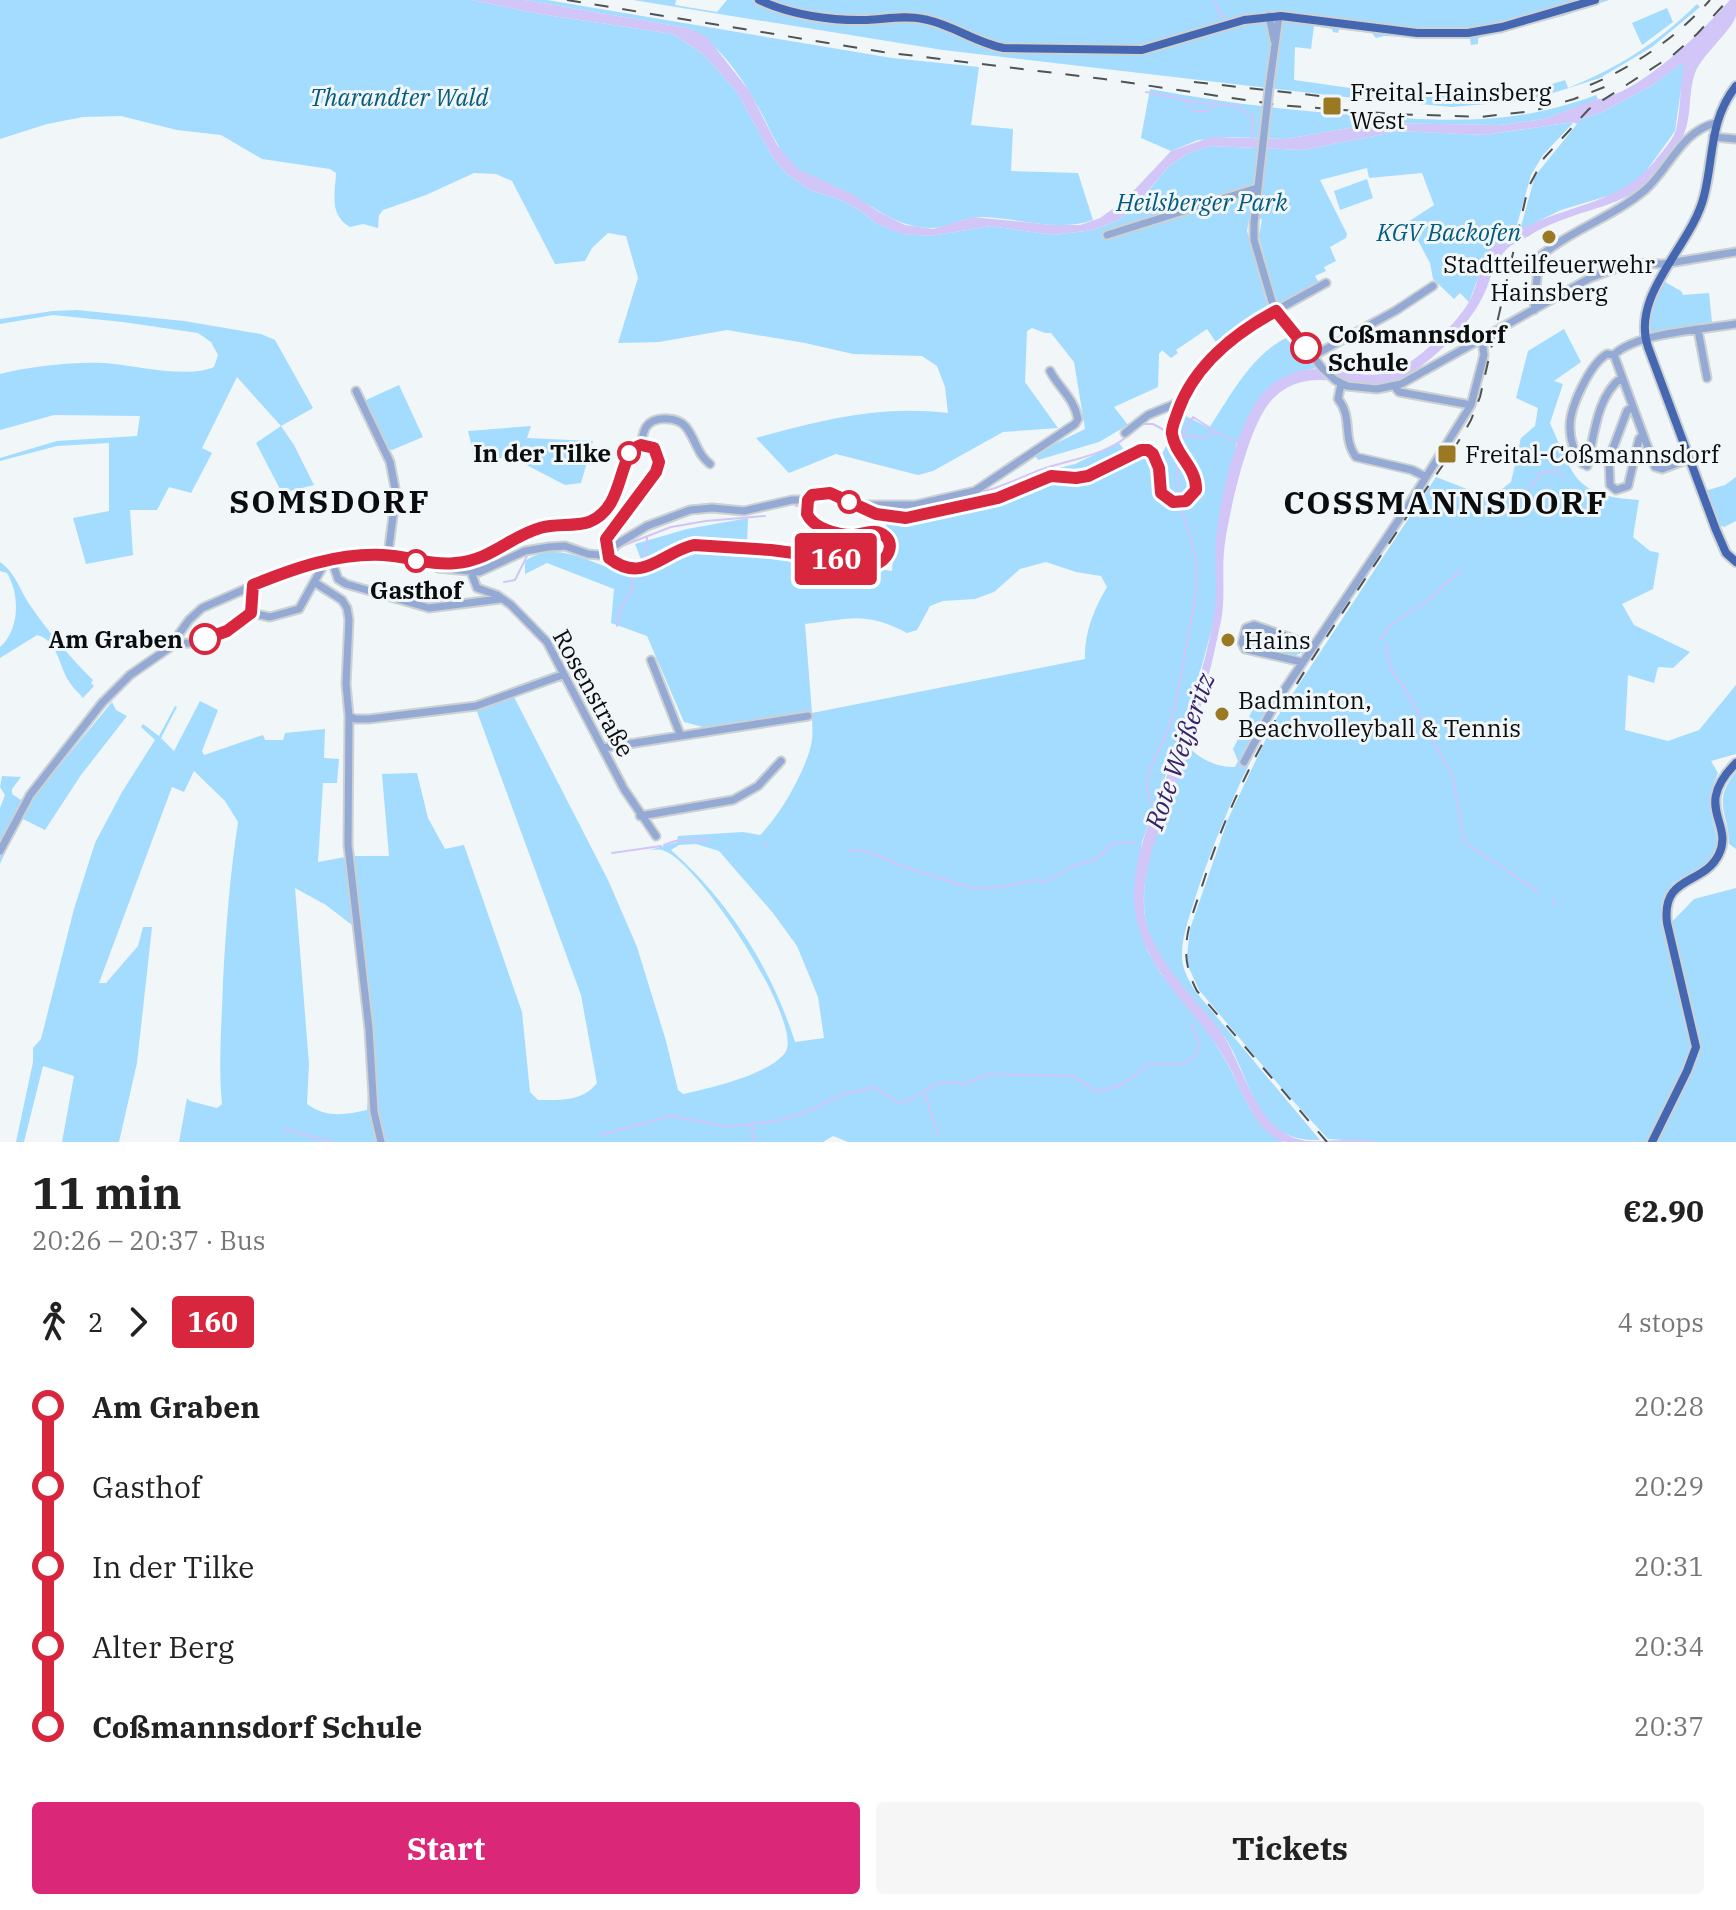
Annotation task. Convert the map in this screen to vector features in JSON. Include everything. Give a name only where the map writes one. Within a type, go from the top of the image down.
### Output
[{"type":"main road","points":[[759,0],[786,10],[833,18],[926,19],[987,44],[1014,48],[1142,50],[1244,20],[1274,16],[1417,33],[1454,34],[1502,27],[1595,0]]},
{"type":"main road","points":[[1736,86],[1716,123],[1704,198],[1697,216],[1647,308],[1644,322],[1645,340],[1689,459],[1724,550],[1736,562]]},
{"type":"main road","points":[[1652,1142],[1696,1047],[1667,923],[1667,905],[1676,887],[1707,870],[1718,855],[1722,842],[1715,814],[1715,793],[1723,776],[1736,763]]},
{"type":"street","points":[[1274,16],[1275,42],[1257,188],[1254,240],[1276,311],[1322,368],[1338,382],[1365,389],[1394,386],[1590,278],[1617,267],[1630,263],[1670,263],[1736,252]]},
{"type":"street","points":[[1534,310],[1539,257],[1645,190],[1683,141],[1716,123]]},
{"type":"street","points":[[1713,137],[1736,139]]},
{"type":"street","points":[[1107,235],[1257,188]]},
{"type":"street","points":[[430,567],[471,572],[488,570],[525,551],[565,546],[588,554],[608,555],[626,567],[643,568],[694,545],[771,550],[877,564],[890,554],[887,538],[879,533],[852,535],[816,524],[807,514],[808,500],[812,495],[825,492],[876,514],[906,518],[998,498],[1051,476],[1088,476],[1141,450],[1153,454],[1159,468],[1161,493],[1170,501],[1191,498],[1196,482],[1171,430],[1182,401],[1199,371],[1207,361],[1276,311],[1326,283]]},
{"type":"street","points":[[1313,356],[1395,311],[1433,286]]},
{"type":"street","points":[[1621,378],[1614,384],[1596,420],[1587,466],[1576,455],[1570,422],[1582,386],[1601,358],[1645,340],[1736,324]]},
{"type":"street","points":[[1698,330],[1707,378]]},
{"type":"street","points":[[1244,762],[1276,702],[1471,405],[1482,366],[1478,342]]},
{"type":"street","points":[[1614,355],[1658,469],[1689,459]]},
{"type":"street","points":[[857,506],[915,505],[975,491],[1075,424],[1078,419],[1067,392],[1056,383],[1050,371]]},
{"type":"street","points":[[1338,382],[1338,399],[1346,410],[1348,441],[1356,457],[1412,470],[1426,477]]},
{"type":"street","points":[[1394,386],[1399,392],[1471,405]]},
{"type":"street","points":[[356,391],[387,453],[396,493],[388,555]]},
{"type":"street","points":[[1125,433],[1148,415],[1182,401]]},
{"type":"street","points":[[1632,407],[1627,411],[1609,459],[1612,488],[1621,491],[1628,486],[1639,439],[1643,435]]},
{"type":"street","points":[[641,445],[644,430],[651,422],[674,420],[686,428],[701,457],[710,464]]},
{"type":"street","points":[[0,851],[35,787],[102,703],[130,675],[174,642],[195,613],[253,585],[331,558],[358,554],[388,555],[441,564],[457,563],[491,555],[534,530],[553,524],[578,524],[593,520],[615,498],[629,452],[641,445],[654,448],[658,468],[631,509],[607,535],[608,555]]},
{"type":"street","points":[[608,555],[647,526],[690,510],[712,508],[744,511],[792,500],[808,500]]},
{"type":"street","points":[[471,572],[490,560],[491,555]]},
{"type":"street","points":[[331,558],[338,579],[346,584],[424,607],[503,599]]},
{"type":"street","points":[[174,642],[214,637],[251,613],[270,617],[299,609],[322,568],[320,562]]},
{"type":"street","name":"Rosenstraße","points":[[471,572],[477,588],[503,599],[527,619],[547,642],[640,816],[656,836]]},
{"type":"street","points":[[314,582],[342,600],[349,620],[346,684],[349,716],[348,845],[366,998],[374,1112],[381,1142]]},
{"type":"street","points":[[251,613],[253,585]]},
{"type":"street","points":[[1302,662],[1245,649],[1242,643],[1246,628],[1254,625],[1314,646]]},
{"type":"street","points":[[651,660],[680,734]]},
{"type":"street","points":[[349,716],[369,719],[476,706],[562,675]]},
{"type":"street","points":[[603,748],[808,716]]},
{"type":"street","points":[[640,816],[733,800],[758,786],[781,761]]},
{"type":"green space","name":"Tharandter Wald","points":[[0,0],[472,0],[540,14],[673,34],[703,54],[737,92],[773,158],[787,174],[810,190],[838,199],[877,224],[903,234],[931,236],[991,226],[1053,235],[1093,230],[1119,220],[1138,204],[1168,167],[1187,154],[1211,146],[1303,150],[1399,131],[1484,135],[1574,122],[1543,155],[1531,175],[1515,232],[1491,253],[1469,302],[1460,293],[1454,299],[1433,279],[1430,263],[1408,222],[1434,205],[1422,173],[1369,178],[1367,168],[1320,180],[1347,234],[1346,238],[1330,247],[1336,261],[1315,276],[1319,283],[1282,303],[1277,302],[1259,237],[1262,219],[1249,219],[1247,231],[1267,304],[1264,315],[1220,348],[1207,329],[1176,350],[1178,353],[1171,358],[1162,350],[1159,354],[1158,387],[1114,407],[1128,425],[1099,442],[1038,460],[1034,454],[1085,429],[1074,362],[1051,333],[1032,328],[1027,331],[1025,382],[1058,428],[1003,432],[933,471],[918,475],[836,454],[789,473],[756,438],[828,420],[874,413],[948,413],[945,387],[937,366],[922,356],[853,354],[727,330],[659,342],[618,343],[638,278],[626,236],[608,233],[592,248],[585,261],[555,264],[512,181],[496,174],[474,173],[383,210],[379,215],[378,228],[363,224],[350,227],[336,210],[336,173],[330,169],[262,159],[221,135],[177,130],[121,116],[83,117],[47,124],[0,139]]},
{"type":"green space","points":[[525,0],[547,0],[892,58],[979,67],[971,125],[1013,129],[1011,171],[1078,173],[1093,220],[1051,225],[979,217],[931,228],[900,222],[793,165],[740,77],[700,35],[688,28]]},
{"type":"green space","points":[[633,0],[676,0],[675,5],[717,12],[727,0],[1609,0],[1563,16],[1478,38],[1478,44],[1471,45],[1470,39],[1376,38],[1372,33],[1339,29],[1338,33],[1314,26],[1311,49],[1295,47],[1294,80],[1385,93],[1459,97],[1461,93],[1472,93],[1482,101],[1565,80],[1568,88],[1587,80],[1637,53],[1697,4],[1700,7],[1652,47],[1600,78],[1531,100],[1452,107],[943,50]]},
{"type":"green space","points":[[1667,8],[1673,22],[1642,45],[1632,23]]},
{"type":"green space","points":[[1685,61],[1675,131],[1644,174],[1614,194],[1561,210],[1520,230],[1535,176],[1581,119],[1602,112],[1651,86]]},
{"type":"green space","points":[[1150,89],[1278,108],[1448,120],[1506,117],[1596,95],[1598,99],[1544,119],[1499,125],[1378,123],[1285,139],[1229,137],[1198,140],[1171,151],[1141,138]]},
{"type":"green space","points":[[1367,179],[1373,198],[1340,210],[1334,191]]},
{"type":"green space","points":[[1665,282],[1683,295],[1709,293],[1712,322],[1657,334],[1650,331],[1650,312]]},
{"type":"green space","points":[[77,310],[184,321],[261,334],[275,340],[313,408],[281,426],[237,377],[202,448],[212,453],[191,493],[169,487],[157,510],[130,510],[133,555],[86,564],[73,518],[109,511],[109,443],[57,446],[0,461],[0,458],[57,441],[137,436],[140,416],[54,415],[0,430],[0,374],[52,365],[91,363],[189,372],[214,367],[218,355],[211,342],[198,333],[123,322],[53,315],[0,324],[0,319]]},
{"type":"green space","points":[[1564,329],[1581,362],[1554,381],[1563,384],[1550,423],[1579,480],[1601,494],[1639,500],[1633,537],[1650,551],[1659,553],[1653,589],[1622,604],[1634,625],[1690,652],[1673,668],[1658,667],[1654,683],[1628,675],[1625,730],[1668,741],[1699,730],[1736,685],[1736,754],[1711,761],[1718,773],[1710,801],[1718,844],[1708,863],[1672,884],[1663,916],[1679,995],[1693,1034],[1693,1052],[1649,1142],[1376,1142],[1328,1139],[1199,990],[1187,956],[1190,929],[1228,819],[1274,722],[1436,477],[1490,498],[1511,482],[1521,438],[1535,426],[1538,408],[1516,398],[1528,351]]},
{"type":"green space","points":[[1290,336],[1290,340],[1317,368],[1301,371],[1266,390],[1254,406],[1236,445],[1214,621],[1193,698],[1142,842],[1135,887],[1138,925],[1148,952],[1161,974],[1210,1035],[1250,1109],[1264,1127],[1283,1142],[848,1142],[833,1136],[823,1142],[179,1142],[187,1098],[217,1108],[222,1104],[223,981],[238,822],[225,801],[194,771],[184,792],[172,787],[99,983],[106,983],[138,946],[143,927],[152,927],[137,1063],[119,1142],[62,1142],[74,1076],[43,1066],[24,1142],[16,1142],[33,1062],[33,1048],[41,1039],[74,909],[95,843],[155,740],[141,727],[143,724],[159,736],[177,707],[161,738],[174,751],[200,701],[218,710],[202,751],[204,755],[263,735],[265,740],[283,740],[285,733],[325,729],[324,758],[339,759],[337,783],[323,783],[318,862],[351,856],[389,856],[382,774],[417,773],[428,818],[445,849],[464,845],[522,1012],[530,1092],[538,1100],[570,1099],[585,1094],[597,1083],[581,995],[476,709],[514,697],[608,880],[637,947],[678,1090],[683,1094],[723,1084],[766,1068],[785,1053],[787,1037],[780,1011],[765,979],[722,910],[699,881],[678,860],[662,850],[650,850],[677,842],[678,836],[743,832],[760,835],[784,804],[805,764],[812,740],[812,714],[703,727],[684,722],[647,636],[611,623],[614,589],[547,563],[525,574],[525,561],[548,552],[559,552],[620,571],[647,575],[635,544],[687,529],[748,518],[747,543],[806,549],[806,556],[892,571],[894,541],[886,525],[886,511],[906,511],[998,491],[1047,471],[1075,464],[1119,443],[1130,458],[1160,458],[1182,414],[1209,428],[1253,364]],"holes":[[[1046,562],[1101,576],[1107,587],[1091,622],[1085,659],[812,713],[805,624],[857,618],[879,622],[907,633],[917,630],[930,606],[943,601],[975,599],[994,592],[1020,569]],[[696,844],[719,851],[773,913],[797,946],[818,997],[824,1038],[795,1042],[761,962],[729,913],[671,850],[679,845]],[[295,888],[326,905],[352,925],[367,1040],[367,1110],[336,1114],[321,1112],[307,1104],[309,1064]]]},
{"type":"green space","points":[[399,385],[423,437],[392,450],[388,449],[364,401]]},
{"type":"green space","points":[[281,426],[314,485],[282,493],[256,443]]},
{"type":"green space","points":[[531,426],[527,438],[593,441],[581,483],[565,485],[509,456],[476,464],[468,431]]},
{"type":"green space","points":[[1736,477],[1736,521],[1724,527],[1717,524],[1705,491],[1725,485]]},
{"type":"green space","points":[[0,562],[46,627],[93,680],[91,683],[94,686],[83,698],[70,683],[54,648],[44,638],[37,635],[0,658],[0,647],[7,640],[14,621],[16,601],[7,573],[0,571]]},
{"type":"green space","points":[[1252,629],[1307,648],[1302,653],[1288,656],[1248,647],[1245,643],[1248,631]]},
{"type":"green space","points":[[1292,669],[1300,674],[1255,753],[1207,863],[1187,925],[1182,958],[1185,972],[1196,992],[1320,1140],[1290,1136],[1266,1118],[1228,1042],[1157,953],[1145,917],[1146,873],[1151,852],[1189,747],[1210,762],[1235,767],[1238,761],[1233,749],[1256,703],[1268,705]]},
{"type":"green space","points":[[112,702],[116,710],[127,716],[81,775],[45,830],[21,818],[0,864],[0,808],[5,795],[0,787],[2,776],[21,777],[12,794],[21,800],[29,788],[37,793]]},
{"type":"green space","points":[[1736,772],[1736,849],[1729,844],[1723,800],[1724,792]]},
{"type":"green space","points":[[1736,888],[1736,1142],[1654,1142],[1699,1044],[1683,991],[1670,924],[1694,899]]},
{"type":"water","name":"Rote Weißeritz","points":[[472,0],[525,0],[688,28],[707,37],[750,92],[777,145],[798,169],[852,194],[905,225],[933,229],[973,217],[1080,225],[1100,218],[1124,201],[1171,151],[1211,137],[1285,139],[1378,123],[1499,125],[1544,119],[1629,87],[1667,61],[1730,0],[1736,0],[1733,22],[1695,73],[1684,134],[1670,160],[1654,178],[1636,192],[1555,223],[1508,248],[1497,262],[1475,310],[1458,333],[1437,354],[1404,377],[1387,383],[1370,384],[1318,380],[1301,382],[1285,389],[1262,414],[1247,449],[1225,543],[1218,637],[1188,751],[1148,865],[1144,912],[1149,932],[1163,959],[1218,1027],[1252,1094],[1274,1125],[1288,1135],[1306,1141],[1376,1142],[1285,1142],[1265,1130],[1249,1107],[1217,1046],[1151,958],[1135,913],[1135,880],[1141,847],[1189,713],[1215,612],[1218,523],[1232,460],[1256,403],[1266,390],[1283,377],[1316,369],[1380,374],[1405,365],[1427,349],[1466,307],[1487,255],[1500,240],[1546,218],[1612,194],[1642,175],[1667,146],[1676,130],[1684,62],[1651,86],[1602,112],[1581,119],[1577,124],[1573,122],[1484,135],[1399,131],[1303,150],[1211,146],[1187,154],[1168,167],[1119,220],[1093,230],[1053,235],[991,226],[931,236],[902,234],[877,224],[858,209],[810,190],[787,174],[773,158],[737,92],[703,54],[673,34],[540,14]]},
{"type":"waterway","points":[[1215,0],[1224,18]]},
{"type":"waterway","points":[[1146,92],[1236,106],[1253,118],[1252,140]]},
{"type":"waterway","points":[[1184,100],[1195,111],[1207,111],[1214,106]]},
{"type":"waterway","points":[[1178,443],[1193,417],[1218,433]]},
{"type":"waterway","points":[[1142,424],[1153,424],[1164,430]]},
{"type":"waterway","points":[[978,493],[1101,451],[1131,433]]},
{"type":"waterway","points":[[1175,434],[1204,438],[1218,433],[1237,441]]},
{"type":"waterway","points":[[1176,453],[1179,499]]},
{"type":"waterway","points":[[1512,512],[1541,473],[1556,470],[1563,476]]},
{"type":"waterway","points":[[796,506],[803,505]]},
{"type":"waterway","name":"Rote Weißeritz","points":[[1155,807],[1149,797],[1148,777],[1172,716],[1196,592],[1195,557],[1180,505]]},
{"type":"waterway","points":[[886,510],[913,508]]},
{"type":"waterway","points":[[613,554],[622,546],[671,527],[765,516]]},
{"type":"waterway","points":[[602,543],[603,537]]},
{"type":"waterway","points":[[641,563],[647,538]]},
{"type":"waterway","points":[[494,549],[507,541]]},
{"type":"waterway","points":[[504,582],[515,580],[528,554],[534,553]]},
{"type":"waterway","points":[[587,557],[608,556]]},
{"type":"waterway","points":[[1381,639],[1389,626],[1431,598],[1462,569]]},
{"type":"waterway","points":[[617,626],[621,608],[632,589],[634,573]]},
{"type":"waterway","points":[[1386,643],[1390,668],[1453,777],[1464,842],[1540,893]]},
{"type":"waterway","points":[[664,845],[675,841],[710,839]]},
{"type":"waterway","points":[[849,850],[871,852],[896,864],[974,889],[1033,880],[1047,881],[1073,866],[1096,859],[1112,844],[1136,842]]},
{"type":"waterway","points":[[612,853],[661,846]]},
{"type":"waterway","points":[[1553,900],[1554,905]]},
{"type":"waterway","points":[[600,1135],[671,1116],[730,1127],[781,1120],[812,1110],[840,1095],[875,1087],[897,1102],[905,1103],[936,1084],[965,1084],[988,1074],[1074,1076],[1096,1092],[1121,1085],[1149,1064],[1183,1063],[1194,1057],[1198,1051],[1198,1040],[1191,1024]]},
{"type":"waterway","points":[[924,1091],[938,1135]]},
{"type":"waterway","points":[[752,1124],[753,1142]]},
{"type":"waterway","points":[[284,1129],[331,1142]]},
{"type":"railway","points":[[567,0],[883,52],[1104,79],[1279,105],[1480,117],[1533,111],[1607,86]]},
{"type":"railway","points":[[1590,85],[1654,49],[1684,26],[1710,0]]},
{"type":"railway","points":[[1327,1142],[1197,991],[1190,976],[1187,936],[1221,831],[1265,738],[1291,694],[1471,420],[1480,397],[1528,188],[1544,158],[1589,109],[1673,55],[1728,0]]},
{"type":"railway","points":[[1194,82],[1338,98]]},
{"type":"bus line","name":"160","points":[[205,639],[227,631],[251,613],[253,585],[297,568],[358,554],[388,555],[430,564],[457,563],[491,555],[524,534],[544,526],[587,523],[611,503],[618,491],[629,452],[641,445],[654,448],[658,468],[631,509],[610,531],[605,546],[609,558],[626,567],[648,567],[684,547],[694,545],[771,550],[877,564],[890,554],[887,538],[870,532],[852,535],[836,533],[816,524],[810,520],[806,507],[812,495],[830,493],[885,517],[906,518],[998,498],[1051,476],[1088,476],[1141,450],[1148,450],[1156,459],[1161,493],[1173,502],[1186,501],[1196,490],[1196,482],[1171,430],[1182,401],[1199,371],[1213,357],[1276,311],[1306,348]]},
{"type":"place","name":"Freital-Hainsberg West","points":[[1332,106]]},
{"type":"place","name":"Stadtteilfeuerwehr Hainsberg","points":[[1549,237]]},
{"type":"place","name":"Coßmannsdorf Schule","points":[[1306,348]]},
{"type":"place","name":"In der Tilke","points":[[629,453]]},
{"type":"place","name":"Freital-Coßmannsdorf","points":[[1447,454]]},
{"type":"place","name":"Gasthof","points":[[416,561]]},
{"type":"place","name":"Am Graben","points":[[205,639]]},
{"type":"place","name":"Hains","points":[[1228,640]]},
{"type":"place","name":"Badminton, Beachvolleyball & Tennis","points":[[1222,714]]},
{"type":"district","name":"SOMSDORF","points":[[330,501]]},
{"type":"district","name":"COSSMANNSDORF","points":[[1446,502]]},
{"type":"park label","name":"Heilsberger Park","points":[[1202,202]]},
{"type":"park label","name":"KGV Backofen","points":[[1449,232]]}]
